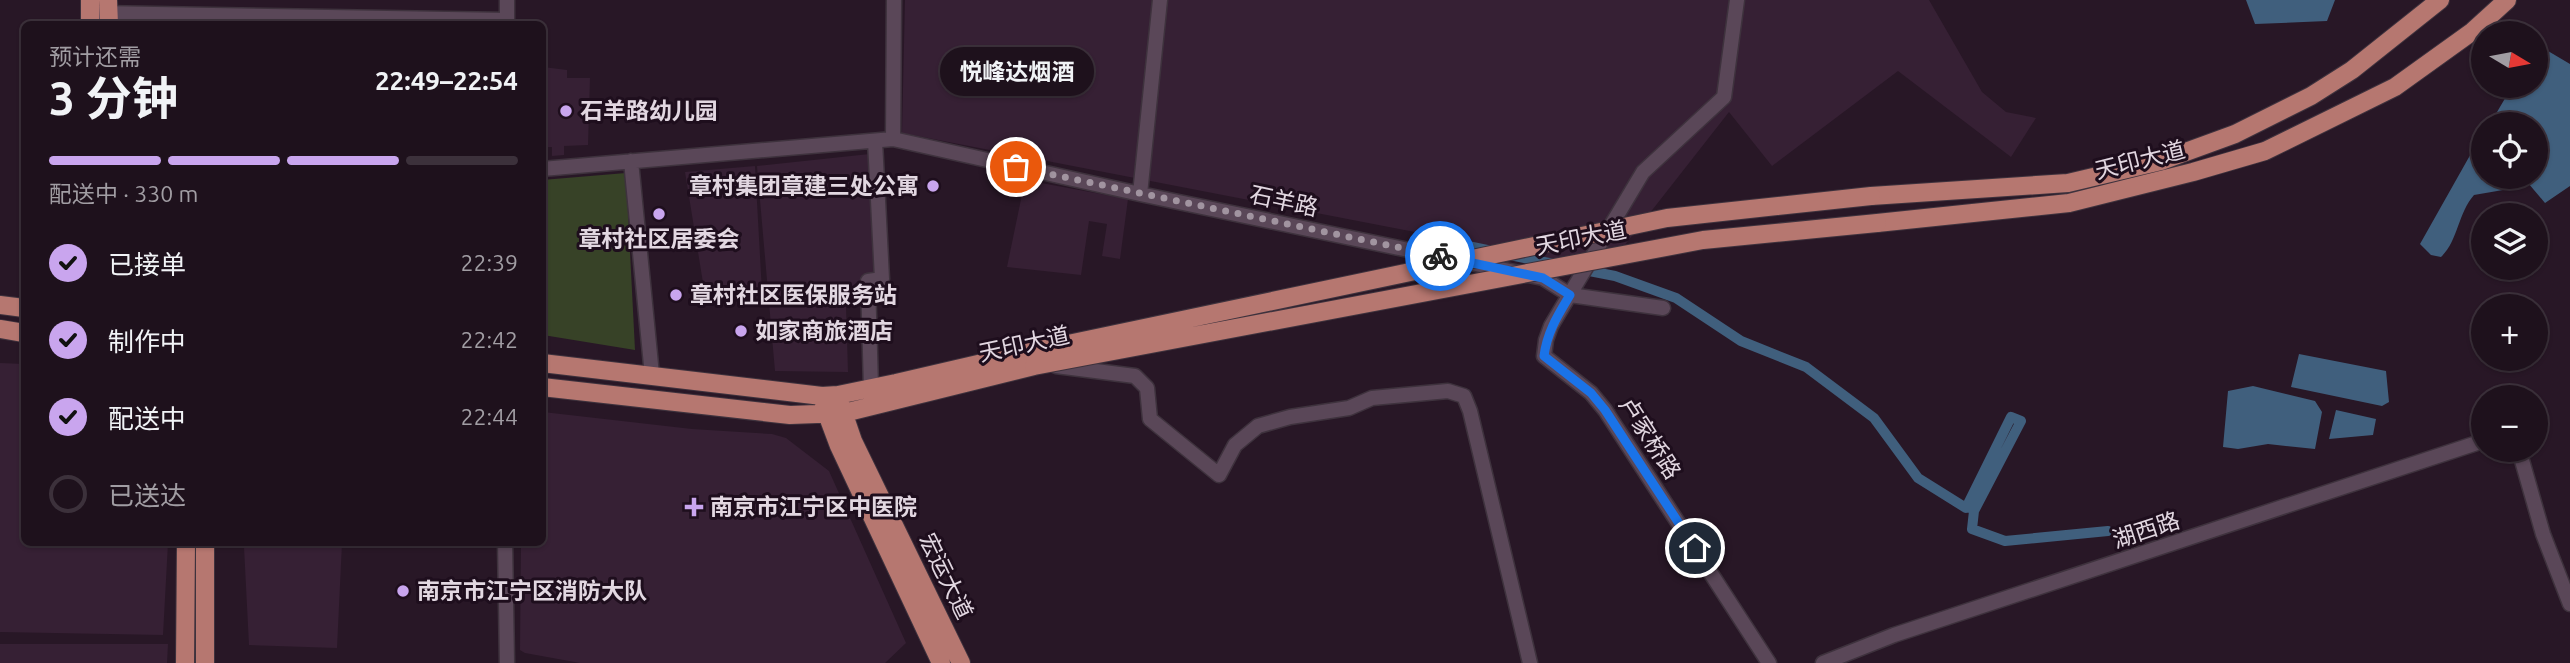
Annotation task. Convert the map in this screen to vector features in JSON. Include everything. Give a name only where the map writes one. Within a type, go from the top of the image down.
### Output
[{"type":"main road","name":"天印大道","points":[[546,387],[790,415],[835,414],[1032,359],[1667,218],[1871,196],[2068,183],[2161,161],[2235,134],[2311,96],[2352,70],[2440,0]]},
{"type":"main road","name":"天印大道","points":[[546,363],[830,395],[1703,240],[2069,203],[2264,151],[2395,87],[2473,31],[2507,0]]},
{"type":"main road","points":[[0,305],[21,308]]},
{"type":"main road","points":[[0,329],[21,332]]},
{"type":"main road","name":"宏运大道","points":[[830,395],[839,446],[941,663]]},
{"type":"main road","name":"宏运大道","points":[[835,414],[853,441],[961,663]]},
{"type":"main road","points":[[185,663],[186,546]]},
{"type":"main road","points":[[205,546],[205,663]]},
{"type":"street","points":[[507,0],[507,21]]},
{"type":"street","points":[[893,139],[894,0]]},
{"type":"street","points":[[1140,194],[1160,0]]},
{"type":"street","name":"卢家桥路","points":[[1737,0],[1724,97],[1643,172],[1551,326],[1544,356],[1591,393],[1605,410],[1769,663]]},
{"type":"street","points":[[90,12],[463,21]]},
{"type":"street","name":"石羊路","points":[[546,169],[893,139],[1140,194],[1543,278],[1570,295],[1664,308]]},
{"type":"street","points":[[871,388],[868,281],[882,279],[875,141]]},
{"type":"street","points":[[631,162],[652,375]]},
{"type":"street","points":[[1032,359],[1135,376],[1147,388],[1150,419],[1219,475],[1235,445],[1258,426],[1290,417],[1349,408],[1372,398],[1448,391],[1464,396],[1474,424],[1530,663]]},
{"type":"street","name":"湖西路","points":[[1823,663],[1894,635],[2471,445]]},
{"type":"street","points":[[2522,462],[2543,534],[2570,604]]},
{"type":"street","points":[[505,546],[507,663]]},
{"type":"shaded area","points":[[905,0],[1929,0],[1982,92],[2006,112],[2036,118],[2011,157],[1898,71],[1772,166],[1729,112],[1606,269],[902,133]]},
{"type":"shaded area","name":"石羊路幼儿园","points":[[546,67],[567,70],[567,78],[590,78],[588,145],[564,146],[564,155],[552,156],[552,147],[546,147]]},
{"type":"shaded area","points":[[879,153],[886,283],[856,286],[854,301],[846,306],[848,372],[775,371],[757,166]]},
{"type":"shaded area","points":[[755,166],[762,292],[705,295],[685,172]]},
{"type":"shaded area","points":[[1025,180],[1128,199],[1120,259],[1102,256],[1107,224],[1089,221],[1081,275],[1007,267]]},
{"type":"shaded area","points":[[0,363],[21,364],[21,546],[168,546],[163,635],[0,632]]},
{"type":"shaded area","name":"南京市江宁区中医院","points":[[546,412],[692,429],[772,434],[786,438],[829,471],[906,643],[885,663],[580,663],[520,650],[521,546],[546,546]]},
{"type":"shaded area","points":[[342,546],[337,648],[249,645],[244,547]]},
{"type":"shaded area","points":[[0,644],[168,644],[167,663],[0,663]]},
{"type":"green space","points":[[626,173],[635,350],[546,335],[546,180]]},
{"type":"water","points":[[2246,0],[2335,0],[2327,21],[2255,24]]},
{"type":"water","points":[[2548,51],[2570,64],[2570,186],[2545,203],[2533,189],[2548,189],[2548,112],[2497,112],[2505,98],[2548,98]]},
{"type":"water","points":[[2471,154],[2471,189],[2503,190],[2474,195],[2441,257],[2431,255],[2420,244]]},
{"type":"water","points":[[2299,354],[2386,371],[2389,402],[2382,406],[2291,387]]},
{"type":"water","points":[[2253,386],[2315,401],[2322,412],[2315,449],[2268,444],[2238,449],[2223,447],[2228,391]]},
{"type":"water","points":[[2336,410],[2376,419],[2373,435],[2329,439]]},
{"type":"waterway","points":[[1429,238],[1492,251]]},
{"type":"waterway","points":[[1510,255],[1554,264]]},
{"type":"waterway","points":[[1579,269],[1615,276],[1676,298],[1741,341],[1806,367],[1874,418],[1918,478],[1966,508],[2011,417],[2021,421],[1974,511],[1972,529],[2005,541],[2108,531]]},
{"type":"way so far","points":[[1016,167],[1440,256]]},
{"type":"place","name":"石羊路幼儿园","points":[[566,111]]},
{"type":"place","name":"悦峰达烟酒","points":[[1016,167]]},
{"type":"place","name":"章村集团章建三处公寓","points":[[933,186]]},
{"type":"place","name":"章村社区居委会","points":[[659,214]]},
{"type":"place","name":"章村社区医保服务站","points":[[676,295]]},
{"type":"place","name":"如家商旅酒店","points":[[741,331]]},
{"type":"place","name":"南京市江宁区中医院","points":[[694,507]]},
{"type":"place","name":"南京市江宁区消防大队","points":[[403,591]]},
{"type":"route","points":[[1440,256],[1543,278],[1570,295],[1551,326],[1544,356],[1591,393],[1605,410],[1695,548]]}]
